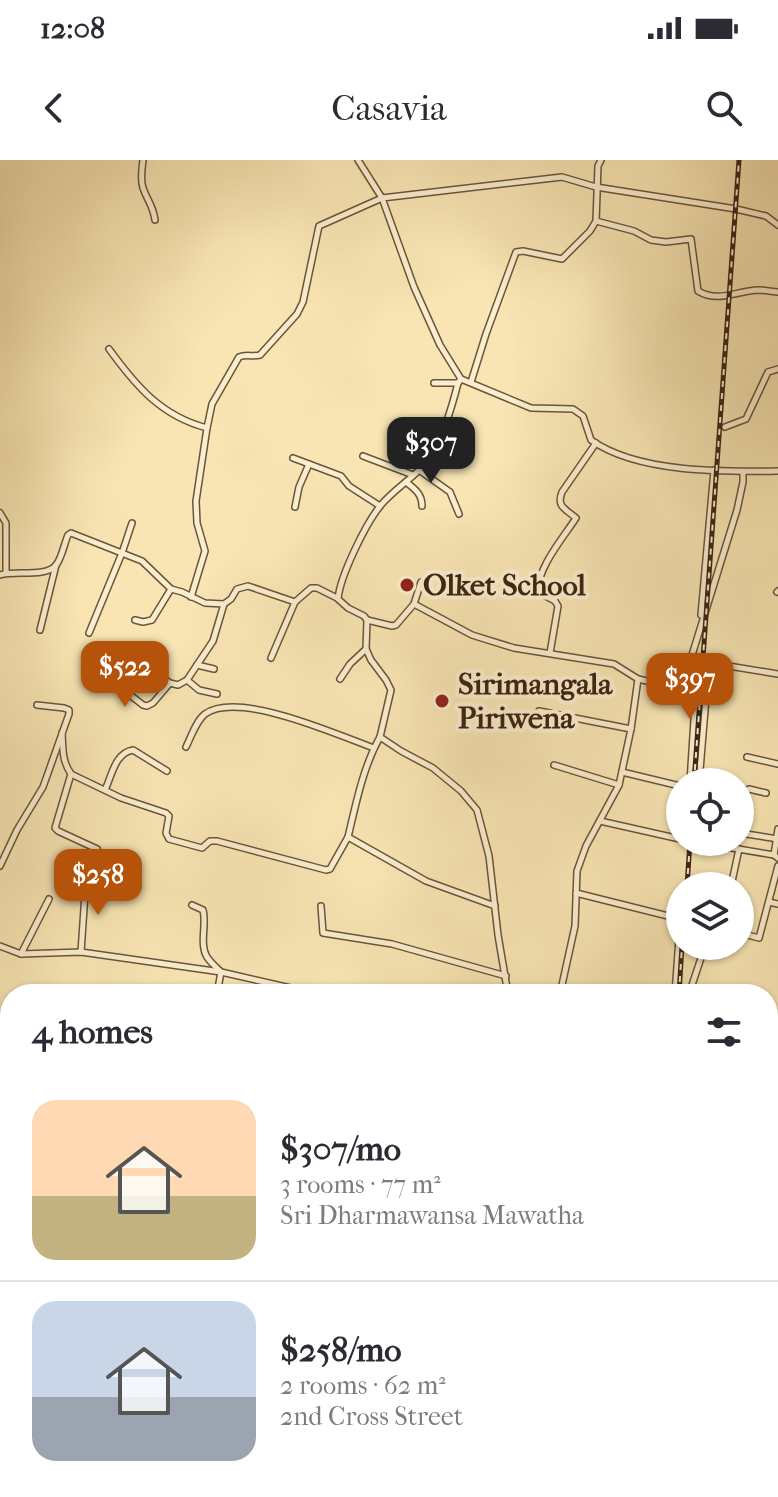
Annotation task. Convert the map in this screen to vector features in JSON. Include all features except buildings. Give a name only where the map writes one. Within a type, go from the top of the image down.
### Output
[{"type":"street","points":[[143,160],[142,187],[155,220]]},
{"type":"street","points":[[338,599],[345,573],[380,506],[432,454],[449,417],[459,381],[414,287],[382,198],[358,160]]},
{"type":"street","points":[[471,382],[516,252],[562,259],[590,231],[596,221],[596,187],[601,160]]},
{"type":"street","points":[[191,597],[205,551],[197,523],[196,501],[212,404],[239,357],[260,355],[297,314],[307,289],[317,228],[382,198],[562,177],[596,187],[736,209],[766,216],[778,225]]},
{"type":"street","points":[[596,221],[634,231],[651,240],[691,239],[698,291],[705,295],[725,297],[758,290],[778,292]]},
{"type":"street","points":[[109,349],[146,395],[185,422],[207,428]]},
{"type":"street","points":[[725,427],[746,419],[768,372],[778,369]]},
{"type":"street","points":[[434,383],[471,382],[531,408],[573,409],[583,416],[591,440],[634,460],[714,470],[778,471]]},
{"type":"street","points":[[441,434],[453,438]]},
{"type":"street","points":[[550,653],[558,606],[537,588],[543,569],[576,518],[560,505],[562,492],[596,443]]},
{"type":"street","points":[[363,456],[416,472],[450,492],[459,514]]},
{"type":"street","points":[[293,458],[341,476],[349,486],[380,506]]},
{"type":"street","points":[[295,507],[309,464]]},
{"type":"street","points":[[691,768],[697,673],[692,655],[700,624],[714,470]]},
{"type":"street","points":[[414,604],[472,635],[514,648],[614,664],[638,679],[669,686],[676,682],[692,655],[737,510],[743,472]]},
{"type":"street","points":[[405,482],[422,498],[422,506]]},
{"type":"street","points":[[0,513],[6,523],[3,574],[37,573],[56,565]]},
{"type":"street","points":[[89,633],[132,523]]},
{"type":"street","points":[[40,630],[56,565],[71,533],[142,561],[171,589],[205,603],[224,604]]},
{"type":"street","points":[[271,658],[295,602],[311,588],[325,591],[367,620],[392,626],[414,604],[421,582]]},
{"type":"street","points":[[170,683],[147,706],[98,670],[97,665],[130,653],[170,683],[178,685],[187,680],[213,641],[224,604],[237,589],[248,586],[295,602]]},
{"type":"street","points":[[135,620],[152,620],[171,589]]},
{"type":"street","points":[[71,774],[121,798],[166,813],[169,816],[167,838],[202,848],[210,841],[217,841],[330,869],[348,837],[380,737],[391,690],[366,649],[367,620]]},
{"type":"street","points":[[340,679],[366,649]]},
{"type":"street","points":[[692,655],[698,661],[778,674]]},
{"type":"street","points":[[700,768],[709,662]]},
{"type":"street","points":[[197,665],[214,669]]},
{"type":"street","points":[[562,984],[575,926],[577,871],[586,846],[619,785],[638,679]]},
{"type":"street","points":[[187,680],[199,690],[217,694]]},
{"type":"street","points":[[0,866],[43,787],[69,714],[69,710],[64,708],[37,705]]},
{"type":"street","points":[[186,747],[205,715],[236,706],[285,717],[374,748]]},
{"type":"street","points":[[539,711],[631,729]]},
{"type":"street","points":[[62,733],[63,756],[71,774],[55,828],[97,849]]},
{"type":"street","points":[[380,737],[433,768],[461,791],[477,810],[489,856],[507,984]]},
{"type":"street","points":[[105,790],[120,755],[125,751],[133,750],[167,771]]},
{"type":"street","points":[[747,757],[778,764]]},
{"type":"street","points":[[554,765],[619,785]]},
{"type":"street","points":[[622,772],[666,783]]},
{"type":"street","points":[[754,790],[766,793]]},
{"type":"street","points":[[600,821],[666,836]]},
{"type":"street","points":[[754,852],[776,856],[778,829]]},
{"type":"street","points":[[754,835],[777,838]]},
{"type":"street","points":[[348,837],[426,881],[495,906]]},
{"type":"street","points":[[754,937],[759,938],[778,866]]},
{"type":"street","points":[[81,952],[86,879]]},
{"type":"street","points":[[576,893],[666,918]]},
{"type":"street","points":[[21,954],[49,899]]},
{"type":"street","points":[[769,902],[778,904]]},
{"type":"street","points":[[192,905],[203,910],[207,957],[221,972]]},
{"type":"street","points":[[321,906],[323,933],[392,944],[506,976]]},
{"type":"street","points":[[0,946],[21,954],[81,952],[221,972],[273,984]]},
{"type":"street","points":[[676,984],[677,960]]},
{"type":"street","points":[[692,984],[700,960]]},
{"type":"street","points":[[219,984],[221,972]]},
{"type":"railway","points":[[695,768],[739,160]]},
{"type":"railway","points":[[688,872],[689,856]]},
{"type":"railway","points":[[680,984],[681,960]]},
{"type":"place","name":"Olket School","points":[[407,585]]},
{"type":"place","name":"Sirimangala Piriwena","points":[[442,701]]}]
